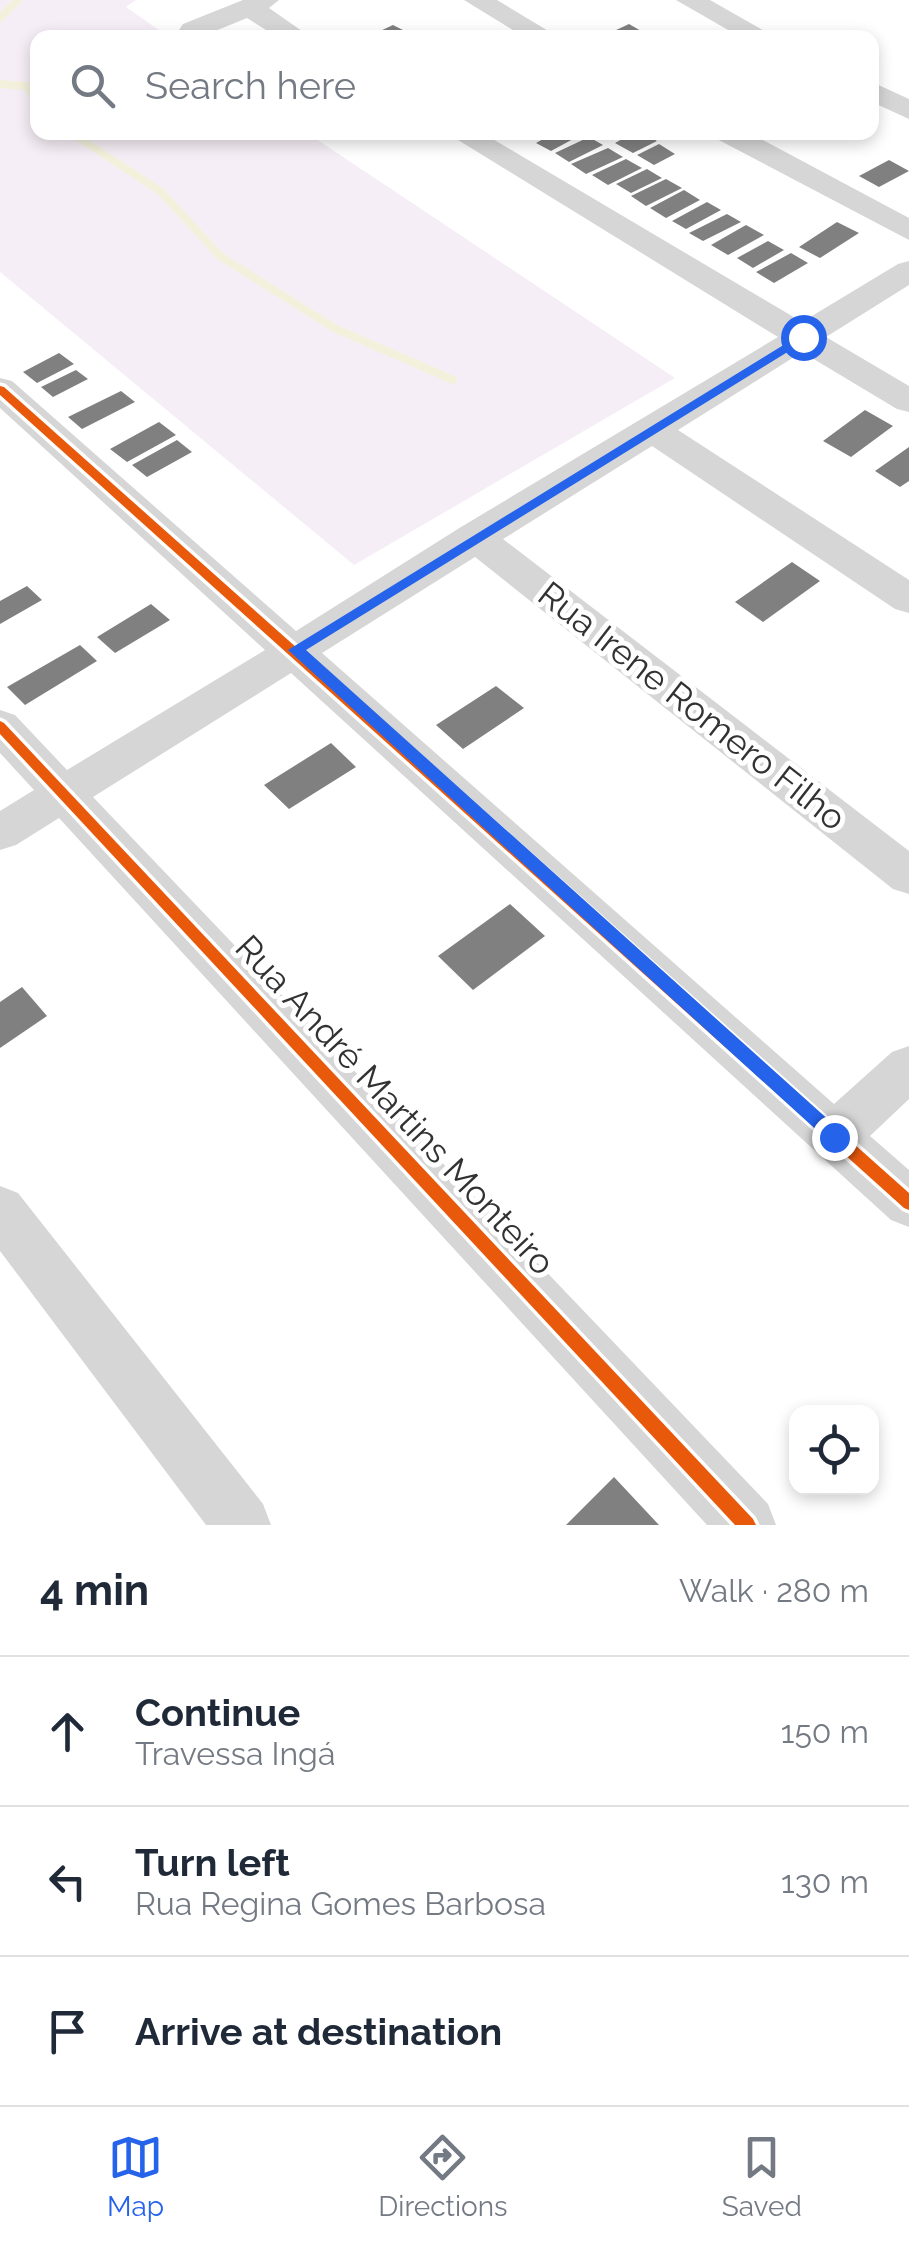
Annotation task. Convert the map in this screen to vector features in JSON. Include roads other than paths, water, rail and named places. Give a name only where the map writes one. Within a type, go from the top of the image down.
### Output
[{"type":"street","points":[[477,0],[533,30]]},
{"type":"street","points":[[690,0],[748,30]]},
{"type":"street","points":[[193,30],[257,4],[289,30]]},
{"type":"street","points":[[879,95],[909,110]]},
{"type":"street","points":[[472,140],[909,401]]},
{"type":"street","points":[[740,140],[909,230]]},
{"type":"street","points":[[0,832],[909,271]]},
{"type":"street","points":[[0,389],[909,1203]]},
{"type":"street","points":[[653,430],[909,599]]},
{"type":"street","name":"Rua Irene Romero Filho","points":[[474,536],[909,876]]},
{"type":"street","name":"Rua André Martins Monteiro","points":[[0,726],[746,1525]]},
{"type":"street","points":[[834,1137],[909,1066]]},
{"type":"street","points":[[0,1210],[242,1525]]},
{"type":"waterway","points":[[0,18],[18,0]]},
{"type":"waterway","points":[[0,84],[26,86],[30,90]]},
{"type":"waterway","points":[[82,140],[160,191],[220,256],[334,328],[453,380]]}]
